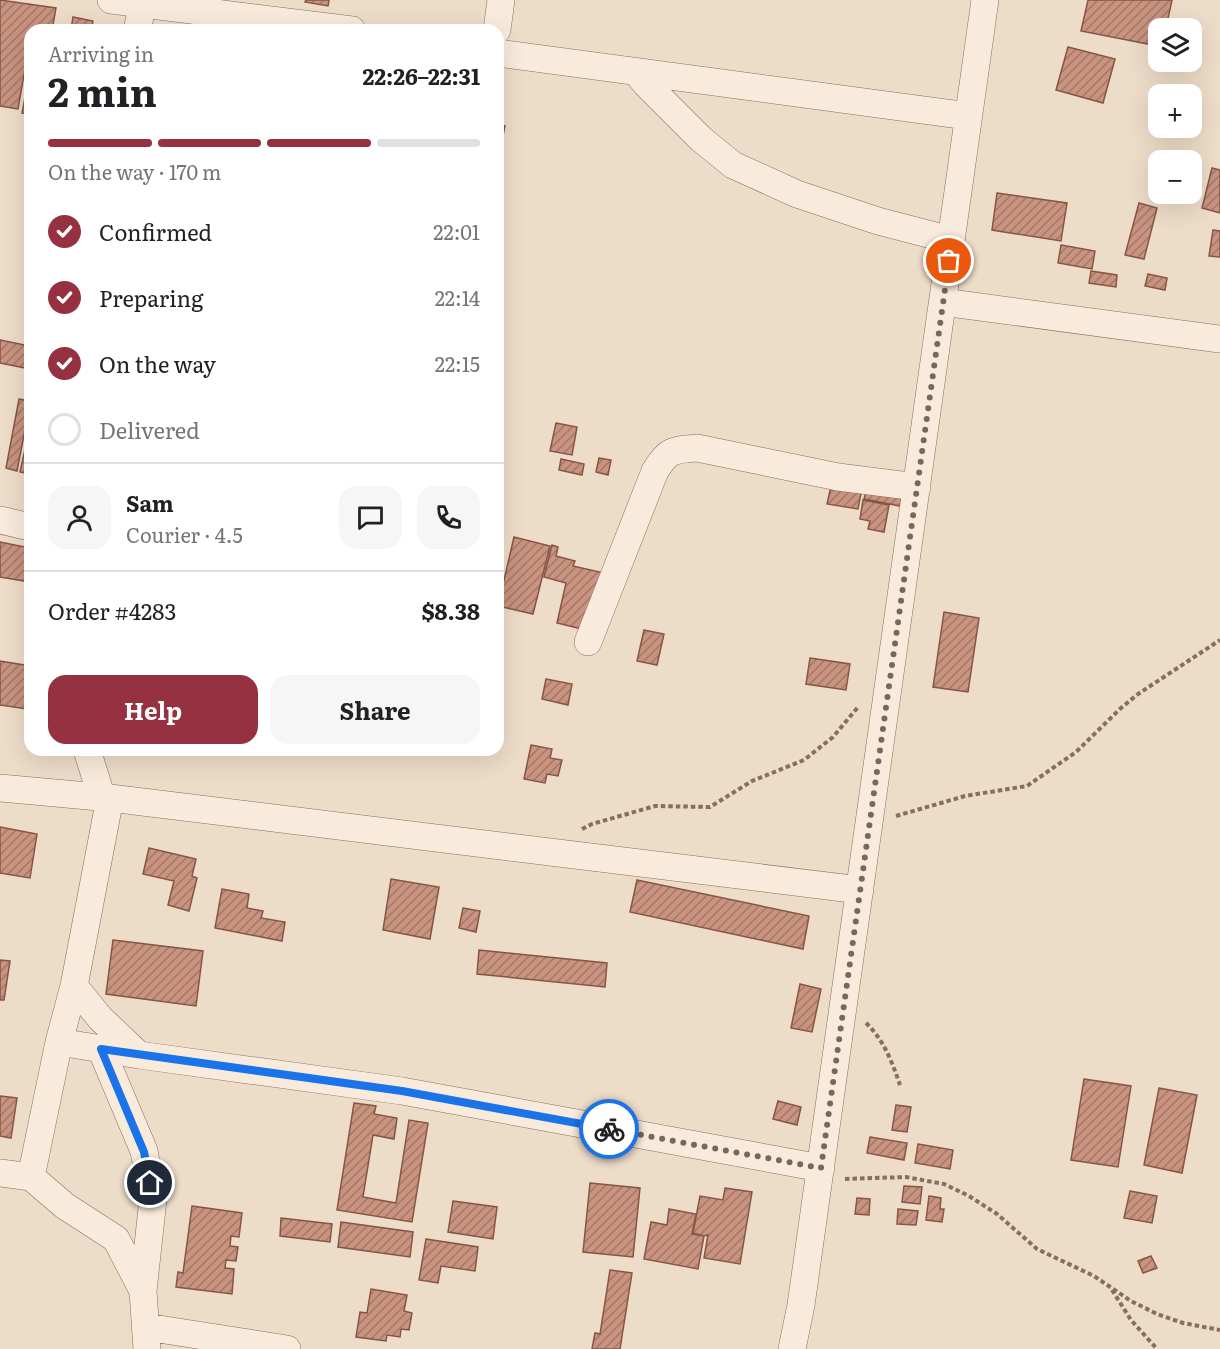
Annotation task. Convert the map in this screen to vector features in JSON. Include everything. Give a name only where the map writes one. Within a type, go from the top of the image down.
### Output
[{"type":"street","points":[[111,0],[304,24]]},
{"type":"street","points":[[498,24],[501,0]]},
{"type":"street","points":[[792,1349],[801,1305],[870,824],[985,0]]},
{"type":"street","points":[[138,24],[143,4]]},
{"type":"street","points":[[504,54],[968,116]]},
{"type":"street","points":[[636,72],[701,139],[733,165],[797,194],[878,221],[951,240]]},
{"type":"street","points":[[943,302],[1220,339]]},
{"type":"street","points":[[588,642],[655,471],[669,452],[677,449],[697,448],[838,477],[917,487]]},
{"type":"street","points":[[0,520],[24,526]]},
{"type":"street","points":[[31,1177],[59,1042],[74,986],[106,798],[89,756]]},
{"type":"street","points":[[0,788],[106,798],[860,890]]},
{"type":"street","points":[[74,986],[100,1018],[139,1055]]},
{"type":"street","points":[[59,1042],[402,1091],[820,1173]]},
{"type":"street","points":[[101,1049],[144,1152],[153,1199],[143,1291],[146,1338],[287,1349]]},
{"type":"street","points":[[0,1173],[31,1177],[65,1206],[116,1239],[143,1291]]},
{"type":"path","points":[[870,824],[965,796],[1027,786],[1076,752],[1138,694],[1220,640]]},
{"type":"path","points":[[581,829],[655,806],[710,807],[752,781],[804,760],[832,737],[862,702]]},
{"type":"path","points":[[844,1003],[882,1041],[900,1085]]},
{"type":"path","points":[[820,1173],[906,1177],[944,1184],[998,1214],[1037,1249],[1094,1276],[1111,1289],[1157,1314],[1183,1323],[1220,1330]]},
{"type":"path","points":[[1111,1289],[1131,1320],[1157,1349]]},
{"type":"building","points":[[0,0],[56,8],[53,24],[24,24],[24,75],[18,109],[0,106]]},
{"type":"building","points":[[306,0],[329,0],[328,6],[305,2]]},
{"type":"building","points":[[1088,0],[1172,0],[1168,18],[1148,18],[1148,44],[1081,31]]},
{"type":"building","points":[[73,17],[93,21],[92,24],[72,24]]},
{"type":"building","points":[[1068,47],[1115,59],[1103,103],[1056,90]]},
{"type":"building","points":[[1212,168],[1220,170],[1220,213],[1202,208]]},
{"type":"building","points":[[997,193],[1067,203],[1061,241],[992,230]]},
{"type":"building","points":[[1139,203],[1157,208],[1144,259],[1125,255]]},
{"type":"building","points":[[1213,230],[1220,231],[1220,257],[1209,256]]},
{"type":"building","points":[[1061,245],[1095,251],[1092,269],[1058,263]]},
{"type":"building","points":[[1091,271],[1117,275],[1116,287],[1089,283]]},
{"type":"building","points":[[1148,274],[1167,278],[1165,290],[1145,286]]},
{"type":"building","points":[[0,340],[24,345],[24,368],[0,363]]},
{"type":"building","points":[[19,399],[24,400],[24,435],[17,471],[6,468]]},
{"type":"building","points":[[556,423],[577,427],[572,455],[550,451]]},
{"type":"building","points":[[24,454],[24,473],[20,472]]},
{"type":"building","points":[[599,458],[611,460],[608,475],[596,472]]},
{"type":"building","points":[[561,459],[584,464],[582,475],[559,470]]},
{"type":"building","points":[[832,482],[862,488],[858,509],[827,504]]},
{"type":"building","points":[[868,484],[903,491],[900,506],[864,499]]},
{"type":"building","points":[[863,500],[889,505],[884,532],[868,529],[870,521],[860,519]]},
{"type":"building","points":[[514,537],[550,546],[533,614],[504,607],[504,580]]},
{"type":"building","points":[[0,542],[24,547],[24,581],[0,577]]},
{"type":"building","points":[[552,545],[558,547],[556,556],[575,561],[573,566],[604,573],[590,631],[557,623],[566,583],[544,577]]},
{"type":"building","points":[[944,612],[979,618],[968,692],[933,687]]},
{"type":"building","points":[[644,630],[664,634],[657,665],[637,661]]},
{"type":"building","points":[[810,658],[850,664],[846,690],[806,684]]},
{"type":"building","points":[[0,661],[24,665],[24,709],[0,705]]},
{"type":"building","points":[[546,679],[572,684],[568,705],[542,699]]},
{"type":"building","points":[[531,745],[552,749],[550,758],[562,760],[558,776],[547,774],[545,783],[524,779]]},
{"type":"building","points":[[0,827],[37,834],[30,878],[0,873]]},
{"type":"building","points":[[149,848],[196,859],[192,876],[197,878],[189,911],[168,905],[174,881],[143,874]]},
{"type":"building","points":[[391,879],[439,887],[430,939],[383,930]]},
{"type":"building","points":[[637,880],[809,916],[803,949],[630,912]]},
{"type":"building","points":[[222,889],[249,894],[247,908],[263,911],[261,918],[285,922],[282,941],[215,928]]},
{"type":"building","points":[[463,908],[480,911],[476,932],[459,928]]},
{"type":"building","points":[[113,940],[203,951],[196,1006],[106,994]]},
{"type":"building","points":[[479,950],[607,963],[605,987],[477,974]]},
{"type":"building","points":[[0,960],[10,961],[4,1000],[0,1000]]},
{"type":"building","points":[[800,984],[821,989],[812,1032],[791,1028]]},
{"type":"building","points":[[1084,1079],[1131,1086],[1118,1167],[1071,1160]]},
{"type":"building","points":[[1159,1088],[1197,1095],[1182,1173],[1144,1165]]},
{"type":"building","points":[[0,1096],[17,1098],[11,1138],[0,1136]]},
{"type":"building","points":[[778,1101],[801,1107],[797,1125],[773,1119]]},
{"type":"building","points":[[354,1103],[376,1106],[374,1114],[397,1118],[394,1139],[373,1135],[363,1197],[396,1203],[409,1120],[428,1123],[412,1222],[337,1210]]},
{"type":"building","points":[[896,1105],[911,1107],[907,1132],[892,1130]]},
{"type":"building","points":[[870,1137],[907,1143],[904,1160],[867,1153]]},
{"type":"building","points":[[918,1144],[953,1150],[950,1169],[915,1163]]},
{"type":"building","points":[[590,1183],[640,1188],[633,1257],[583,1252]]},
{"type":"building","points":[[904,1186],[922,1187],[920,1204],[902,1202]]},
{"type":"building","points":[[725,1188],[752,1192],[740,1264],[704,1258],[708,1235],[693,1233],[700,1196],[723,1200]]},
{"type":"building","points":[[1130,1191],[1157,1196],[1152,1223],[1124,1218]]},
{"type":"building","points":[[929,1196],[941,1198],[940,1209],[944,1209],[942,1222],[926,1220]]},
{"type":"building","points":[[857,1198],[870,1199],[869,1215],[855,1214]]},
{"type":"building","points":[[453,1201],[497,1207],[493,1239],[448,1232]]},
{"type":"building","points":[[192,1206],[242,1213],[239,1237],[231,1236],[230,1246],[238,1247],[236,1261],[226,1260],[225,1268],[234,1269],[232,1294],[176,1287],[178,1272],[183,1273]]},
{"type":"building","points":[[669,1209],[696,1214],[692,1234],[704,1236],[698,1269],[644,1259],[651,1222],[667,1225]]},
{"type":"building","points":[[898,1209],[918,1211],[916,1225],[897,1224]]},
{"type":"building","points":[[281,1218],[332,1224],[330,1242],[280,1236]]},
{"type":"building","points":[[341,1222],[413,1232],[410,1257],[338,1247]]},
{"type":"building","points":[[426,1239],[478,1247],[475,1271],[441,1266],[438,1283],[419,1280]]},
{"type":"building","points":[[1151,1256],[1157,1268],[1143,1273],[1138,1261]]},
{"type":"building","points":[[610,1270],[632,1273],[620,1349],[592,1349],[595,1333],[600,1334]]},
{"type":"building","points":[[371,1289],[407,1295],[404,1311],[412,1313],[409,1330],[401,1329],[400,1337],[387,1335],[386,1341],[356,1337],[360,1312],[367,1313]]},
{"type":"way so far","points":[[609,1129],[821,1168],[949,261]]},
{"type":"route","points":[[150,1183],[144,1152],[101,1049],[402,1091],[609,1129]]}]
